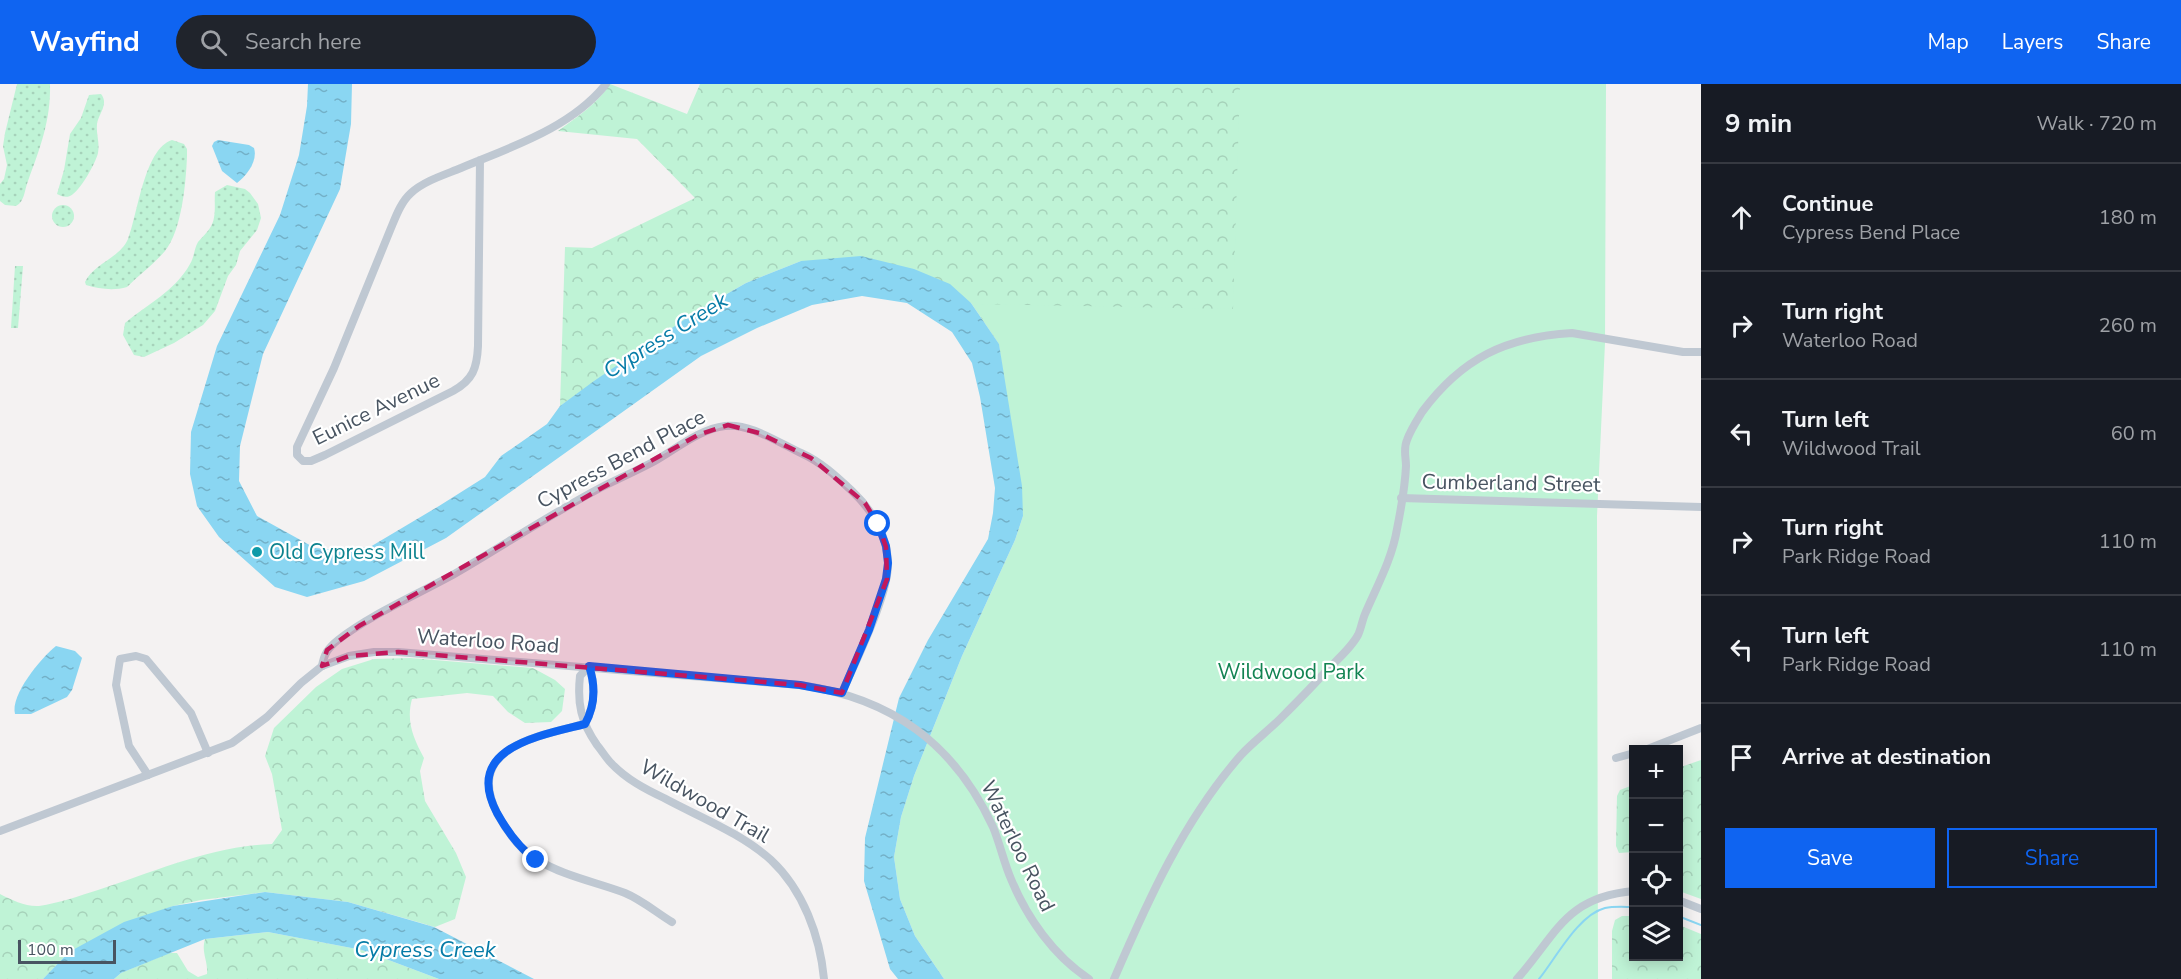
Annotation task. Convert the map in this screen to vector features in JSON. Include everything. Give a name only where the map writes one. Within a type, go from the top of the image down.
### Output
[{"type":"street","points":[[480,160],[553,127],[586,105],[606,84]]},
{"type":"street","name":"Eunice Avenue","points":[[480,160],[478,346],[477,362],[472,376],[453,391],[325,455],[311,461],[303,460],[297,455],[297,447],[334,368],[401,207],[416,189],[480,160]]},
{"type":"street","points":[[1114,979],[1151,894],[1178,845],[1209,798],[1242,755],[1349,648],[1358,634],[1362,619],[1393,548],[1406,466],[1404,448],[1422,412],[1475,359],[1496,348],[1522,339],[1572,333],[1683,352],[1701,352]]},
{"type":"street","name":"Cypress Bend Place","points":[[322,666],[327,650],[359,626],[698,435],[713,428],[728,425],[759,433],[811,458],[831,471],[865,503],[878,524],[886,546],[888,563],[886,579],[869,630],[842,693]]},
{"type":"street","name":"Cumberland Street","points":[[1401,498],[1701,507]]},
{"type":"street","name":"Waterloo Road","points":[[0,831],[232,742],[251,731],[322,666],[350,656],[374,652],[398,652],[800,685],[842,693],[889,712],[916,728],[947,756],[966,779],[993,828],[1011,880],[1036,926],[1076,970],[1089,979]]},
{"type":"street","points":[[148,775],[129,746],[116,685],[120,659],[136,656],[146,659],[191,713],[208,753]]},
{"type":"street","points":[[589,666],[593,678],[593,710],[585,724],[534,738],[512,748],[500,757],[490,770],[488,777],[491,801],[502,822],[533,858],[553,869],[628,894],[672,922]]},
{"type":"street","name":"Wildwood Trail","points":[[589,666],[580,676],[579,708],[585,724],[610,763],[635,784],[748,843],[771,861],[788,881],[806,909],[818,940],[824,979]]},
{"type":"street","points":[[1658,745],[1701,728]]},
{"type":"street","points":[[1616,758],[1629,754]]},
{"type":"street","points":[[1517,979],[1554,930],[1570,913],[1590,900],[1613,893],[1629,891]]},
{"type":"street","points":[[1683,902],[1701,909]]},
{"type":"highlighted area","points":[[728,425],[759,433],[811,458],[865,503],[878,524],[886,547],[887,579],[842,693],[800,685],[398,652],[349,656],[322,666],[327,650],[359,626],[698,435]]},
{"type":"green space","points":[[17,84],[50,84],[50,97],[44,134],[37,157],[23,199],[16,206],[5,205],[0,201],[0,184],[4,179],[7,165],[3,146]]},
{"type":"green space","points":[[610,84],[687,114],[700,84],[1601,84],[1022,486],[999,344],[971,303],[801,261],[746,283],[697,311],[560,406],[565,247],[592,248],[695,198],[637,139],[558,131],[593,104]]},
{"type":"green space","name":"Wildwood Park","points":[[1240,84],[1606,84],[1605,343],[1597,516],[1598,979],[944,979],[915,936],[900,899],[894,857],[901,817],[914,776],[962,656],[1015,540],[1023,516],[999,344],[973,304],[1233,309]]},
{"type":"green space","points":[[101,94],[104,101],[97,124],[99,146],[97,157],[87,176],[74,193],[68,197],[57,194],[70,134],[81,118],[89,95]]},
{"type":"green space","points":[[172,140],[184,144],[187,156],[182,205],[171,242],[161,256],[127,287],[106,289],[86,285],[85,282],[94,270],[124,246],[132,228],[148,169],[162,146]]},
{"type":"green space","points":[[227,185],[245,189],[250,193],[258,204],[261,218],[257,230],[240,251],[215,311],[203,325],[174,343],[144,357],[134,355],[123,335],[125,323],[169,290],[184,274],[198,242],[212,224],[215,192]]},
{"type":"green space","points":[[63,205],[71,208],[74,216],[71,224],[63,227],[55,224],[52,216],[55,208]]},
{"type":"green space","points":[[15,266],[23,266],[18,328],[11,328]]},
{"type":"green space","points":[[410,658],[533,668],[555,680],[565,689],[562,711],[551,722],[525,723],[508,712],[493,696],[467,693],[412,699],[410,722],[424,758],[420,771],[425,801],[456,853],[466,877],[455,919],[435,927],[348,902],[265,892],[201,900],[173,906],[69,952],[43,979],[0,979],[0,894],[29,905],[46,905],[84,895],[205,855],[272,844],[282,830],[272,774],[265,756],[274,728],[316,687],[342,669],[374,659]]},
{"type":"green space","points":[[1701,760],[1701,899],[1683,892],[1683,766]]},
{"type":"green space","points":[[1629,787],[1629,852],[1619,853],[1616,846],[1617,796],[1620,790]]},
{"type":"green space","points":[[1622,916],[1629,916],[1629,961],[1683,961],[1683,927],[1701,934],[1701,979],[1612,979],[1612,931],[1615,920]]},
{"type":"green space","points":[[268,932],[362,950],[439,979],[114,979],[121,973],[169,953],[177,953],[188,971],[198,977],[207,974],[205,939]]},
{"type":"water","name":"Cypress Creek","points":[[308,84],[352,84],[351,124],[340,189],[263,354],[240,446],[239,481],[257,516],[315,548],[340,550],[370,547],[485,477],[501,456],[547,424],[560,406],[697,311],[746,283],[801,261],[861,256],[914,269],[950,284],[971,303],[999,344],[1022,486],[1023,516],[1015,540],[962,656],[914,776],[901,817],[894,857],[900,899],[915,936],[944,979],[898,979],[890,969],[864,881],[865,838],[899,698],[928,640],[988,539],[993,513],[995,488],[980,397],[972,363],[952,332],[907,303],[862,296],[812,305],[757,328],[701,356],[446,538],[364,581],[307,597],[275,587],[219,537],[197,506],[190,474],[191,432],[217,346],[280,215],[299,155]]},
{"type":"water","points":[[218,140],[249,145],[254,148],[251,167],[237,183],[222,171],[212,146]]},
{"type":"water","points":[[56,646],[75,651],[82,658],[72,690],[67,697],[31,714],[15,714],[17,697],[28,677]]},
{"type":"water","name":"Cypress Creek","points":[[265,892],[348,902],[434,927],[534,979],[439,979],[362,950],[268,932],[205,939],[121,973],[114,979],[43,979],[69,952],[124,922],[173,906]]},
{"type":"waterway","points":[[1539,979],[1568,938],[1586,919],[1605,908],[1629,907]]},
{"type":"waterway","points":[[1683,918],[1701,925]]},
{"type":"place","name":"Old Cypress Mill","points":[[257,552]]},
{"type":"route","points":[[536,860],[516,841],[502,822],[491,801],[488,777],[494,763],[512,748],[534,738],[585,724],[593,710],[593,678],[589,666],[800,685],[842,693],[869,630],[886,579],[888,563],[886,546],[878,524]]}]
